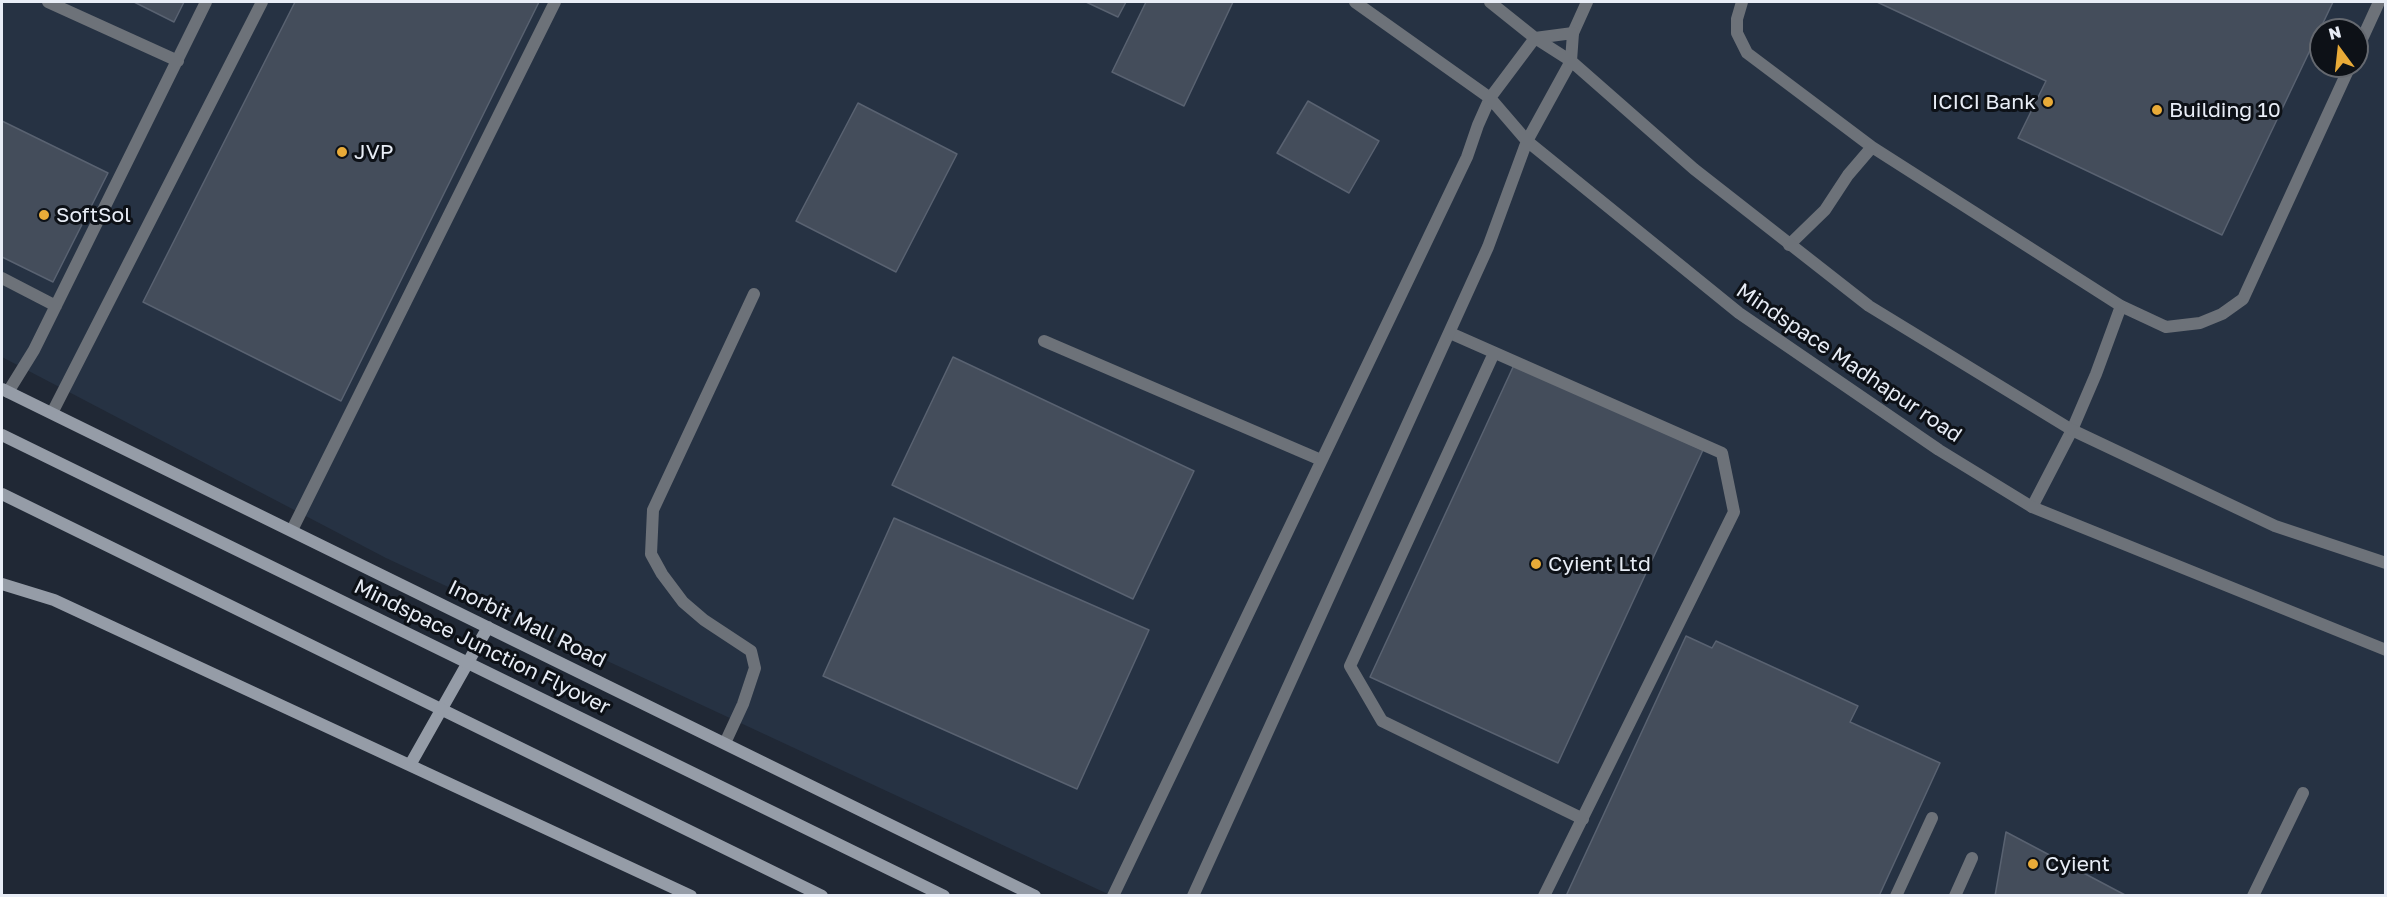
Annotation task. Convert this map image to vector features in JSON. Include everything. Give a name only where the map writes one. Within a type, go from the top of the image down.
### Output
[{"type":"main road","name":"Inorbit Mall Road","points":[[5,390],[1035,896]]},
{"type":"main road","name":"Mindspace Junction Flyover","points":[[2,435],[944,896]]},
{"type":"main road","points":[[2,494],[822,896]]},
{"type":"main road","points":[[2,584],[54,600],[691,896]]},
{"type":"main road","points":[[410,765],[488,627]]},
{"type":"street","points":[[48,2],[178,61]]},
{"type":"street","points":[[5,390],[34,350],[206,2]]},
{"type":"street","points":[[52,413],[262,2]]},
{"type":"street","points":[[292,531],[555,2]]},
{"type":"street","name":"Mindspace Madhapur road","points":[[1355,2],[1490,98],[1527,141],[1738,313],[1939,450],[2032,507],[2385,650]]},
{"type":"street","points":[[1490,2],[1535,38],[1571,61],[1694,169],[1869,306],[2072,430],[2275,526],[2385,563]]},
{"type":"street","points":[[1193,896],[1488,248],[1527,141],[1571,61],[1573,33],[1587,2]]},
{"type":"street","points":[[1742,2],[1737,19],[1737,33],[1747,53],[1872,147],[2121,306],[2166,327],[2200,323],[2222,314],[2244,299],[2345,78]]},
{"type":"street","points":[[2369,24],[2379,2]]},
{"type":"street","points":[[1113,896],[1467,157],[1490,98],[1535,38],[1573,33]]},
{"type":"street","points":[[1789,245],[1825,210],[1848,175],[1872,147]]},
{"type":"street","points":[[2,278],[56,306]]},
{"type":"street","points":[[725,743],[743,704],[755,668],[751,651],[704,620],[683,602],[662,574],[651,554],[653,510],[753,294]]},
{"type":"street","points":[[2032,507],[2072,430],[2121,306]]},
{"type":"street","points":[[1450,333],[1722,453],[1734,512],[1544,896]]},
{"type":"street","points":[[1044,341],[1322,460]]},
{"type":"street","points":[[1494,353],[1350,666],[1382,721],[1583,819]]},
{"type":"street","points":[[2253,896],[2303,793]]},
{"type":"street","points":[[1896,896],[1932,818]]},
{"type":"street","points":[[1955,896],[1972,858]]},
{"type":"shaded area","points":[[2,2],[2385,2],[2385,895],[1110,895],[386,558],[2,357]]},
{"type":"building","points":[[134,2],[184,2],[174,22]]},
{"type":"building","name":"JVP","points":[[295,2],[539,2],[341,401],[143,302]]},
{"type":"building","points":[[1086,2],[1126,2],[1118,17]]},
{"type":"building","points":[[1146,2],[1233,2],[1184,106],[1112,72]]},
{"type":"building","name":"Building 10","points":[[1877,2],[2333,2],[2325,18],[2309,18],[2309,52],[2222,235],[2018,138],[2046,81]]},
{"type":"building","points":[[1308,101],[1379,141],[1349,193],[1277,153]]},
{"type":"building","points":[[858,103],[957,154],[896,272],[796,221]]},
{"type":"building","name":"SoftSol","points":[[2,121],[108,173],[53,282],[2,257]]},
{"type":"building","points":[[953,357],[1194,471],[1133,599],[892,485]]},
{"type":"building","name":"Cyient Ltd","points":[[1514,365],[1703,450],[1558,763],[1370,677]]},
{"type":"building","points":[[894,518],[1149,630],[1077,789],[823,676]]},
{"type":"building","points":[[1686,636],[1712,648],[1716,641],[1858,706],[1850,722],[1940,763],[1879,896],[1566,896]]},
{"type":"building","name":"Cyient","points":[[2006,832],[2127,896],[1995,896]]},
{"type":"place","name":"ICICI Bank","points":[[2048,102]]},
{"type":"place","name":"Building 10","points":[[2157,110]]},
{"type":"place","name":"JVP","points":[[342,152]]},
{"type":"place","name":"SoftSol","points":[[44,215]]},
{"type":"place","name":"Cyient Ltd","points":[[1536,564]]},
{"type":"place","name":"Cyient","points":[[2033,864]]}]
